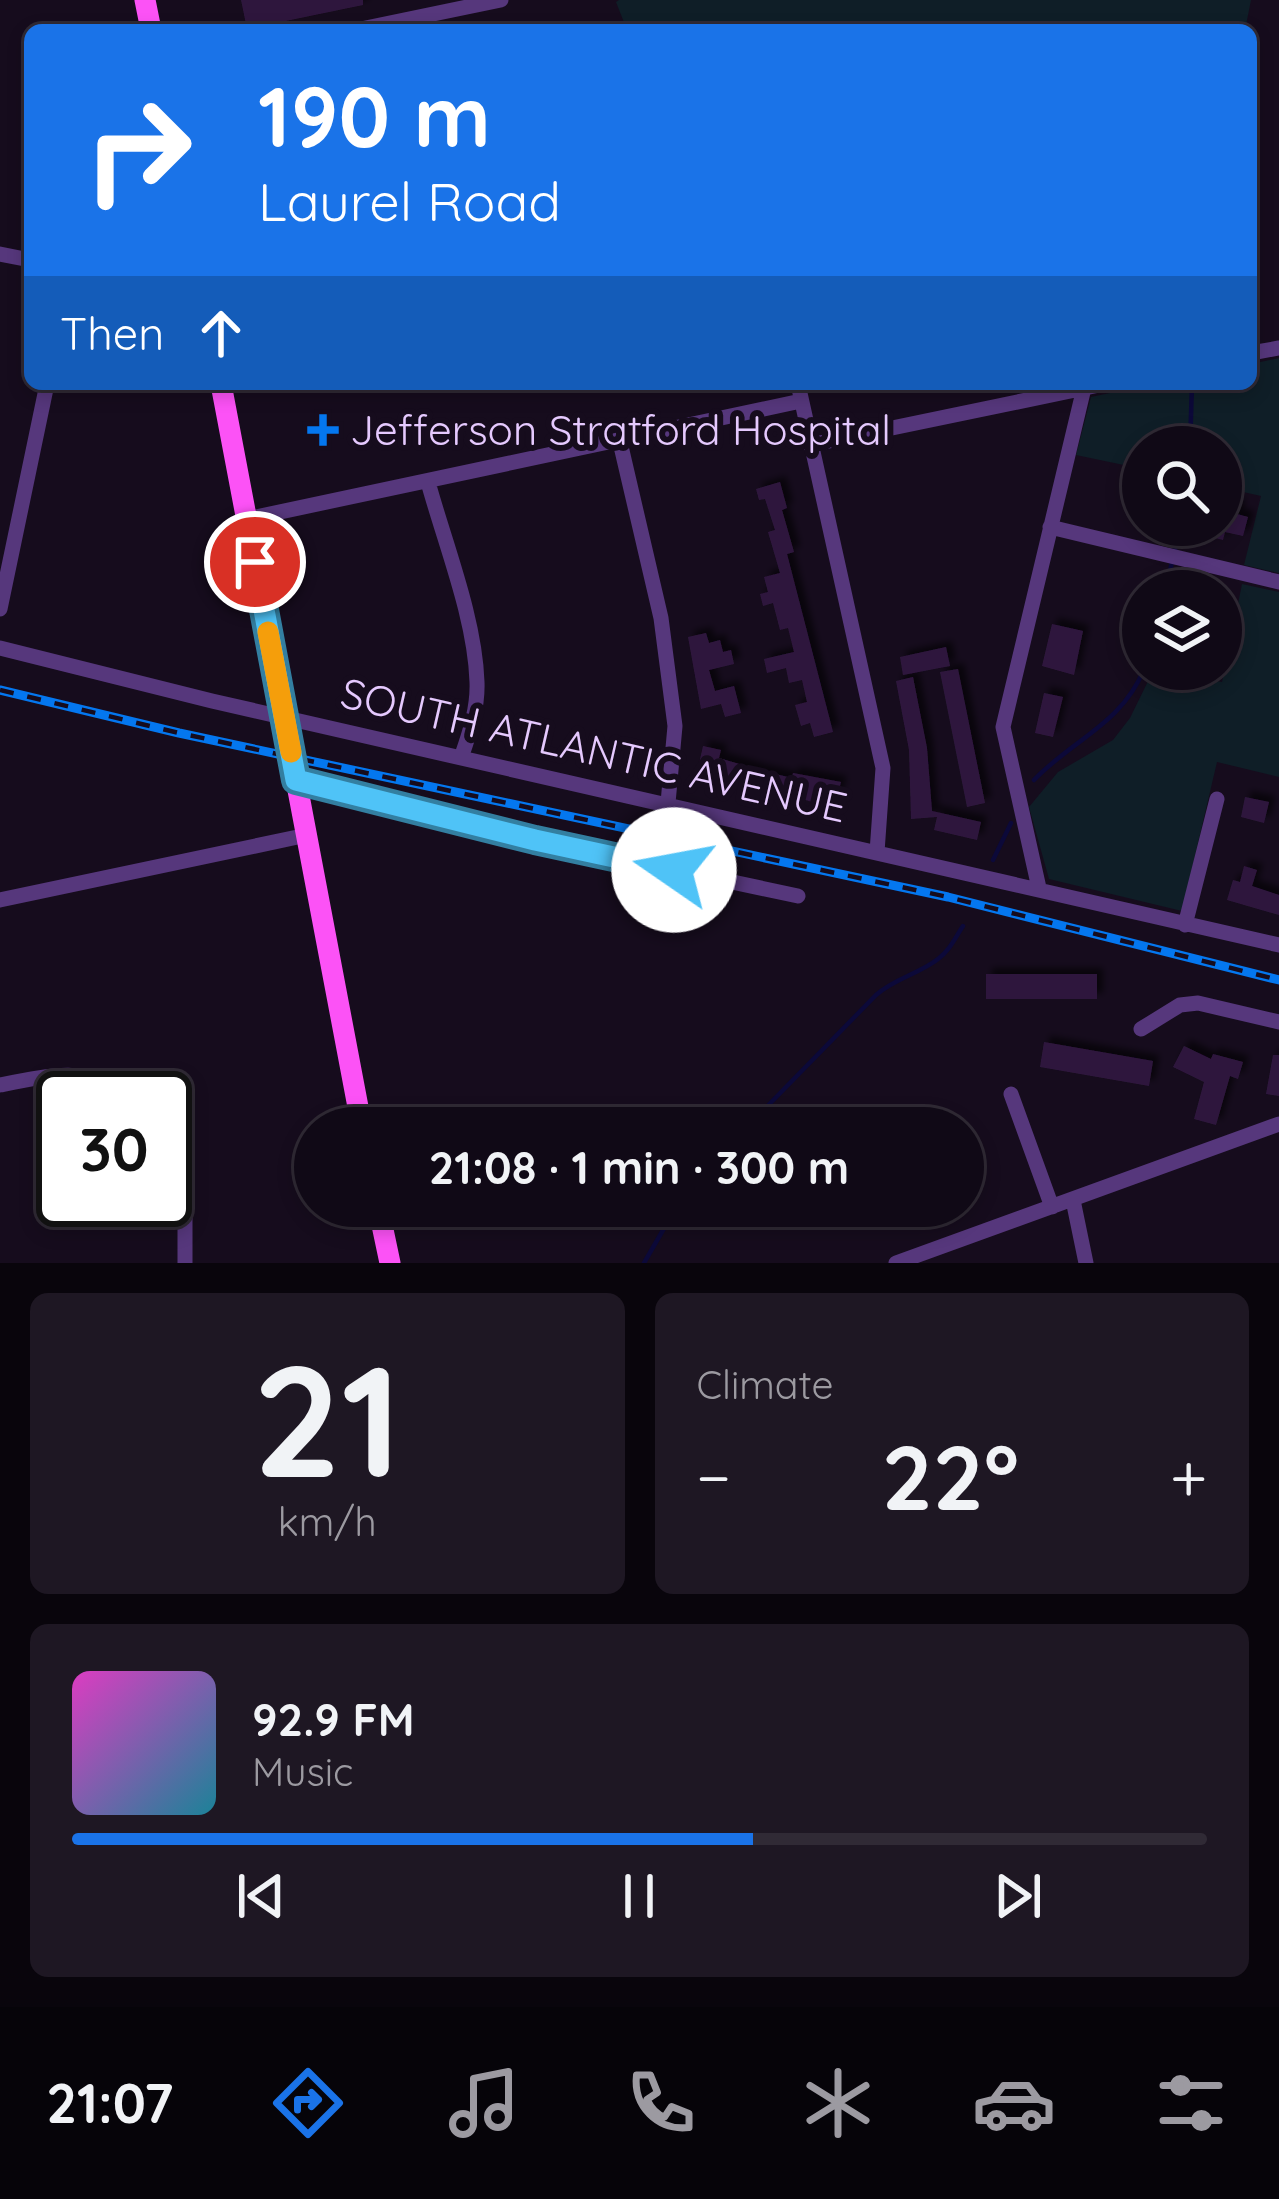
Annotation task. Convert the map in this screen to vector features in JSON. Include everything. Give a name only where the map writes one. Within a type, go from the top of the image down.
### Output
[{"type":"main road","points":[[222,390],[358,1107]]},
{"type":"main road","points":[[382,1227],[390,1263]]},
{"type":"street","points":[[385,24],[501,0]]},
{"type":"street","points":[[0,609],[46,390]]},
{"type":"street","points":[[810,445],[1074,390]]},
{"type":"street","points":[[1039,888],[1004,727],[1084,390]]},
{"type":"street","points":[[247,519],[620,442],[800,392],[883,768],[878,851]]},
{"type":"street","points":[[620,442],[661,618],[675,726],[668,803]]},
{"type":"street","points":[[428,482],[464,608],[477,682],[474,717],[462,755]]},
{"type":"street","points":[[1050,527],[1279,582]]},
{"type":"street","name":"SOUTH ATLANTIC AVENUE","points":[[0,649],[1279,945]]},
{"type":"street","points":[[296,780],[535,840],[798,896]]},
{"type":"street","points":[[1186,925],[1217,800]]},
{"type":"street","points":[[0,900],[307,835]]},
{"type":"street","points":[[1141,1028],[1180,1005],[1198,1003],[1279,1022]]},
{"type":"street","points":[[0,1085],[36,1078]]},
{"type":"street","points":[[1011,1094],[1052,1207]]},
{"type":"street","points":[[896,1263],[1279,1124]]},
{"type":"street","points":[[1073,1200],[1086,1263]]},
{"type":"street","points":[[184,1227],[185,1263]]},
{"type":"shaded area","points":[[1251,0],[1246,24],[625,24],[616,2]]},
{"type":"shaded area","points":[[1279,358],[1279,573],[1244,565],[1261,496],[1242,492],[1242,426],[1122,426],[1122,465],[1076,455],[1091,397],[1124,390],[1257,390],[1257,363]]},
{"type":"shaded area","points":[[1242,584],[1279,592],[1279,777],[1217,762],[1182,911],[1049,879],[1029,807],[1058,772],[1113,740],[1144,690],[1242,690]]},
{"type":"building","points":[[241,0],[363,0],[363,5],[271,24],[246,24]]},
{"type":"building","points":[[780,482],[794,552],[787,554],[833,732],[814,737],[810,723],[801,726],[795,705],[807,702],[802,680],[789,683],[786,668],[767,673],[764,659],[794,652],[788,628],[780,630],[773,603],[763,606],[760,594],[768,592],[764,577],[780,573],[768,532],[775,530],[765,499],[759,500],[756,489]]},
{"type":"building","points":[[1052,624],[1083,631],[1074,675],[1042,666]]},
{"type":"building","points":[[706,633],[709,643],[720,640],[723,652],[731,650],[734,664],[709,670],[715,691],[734,686],[741,713],[725,717],[721,704],[701,709],[688,637]]},
{"type":"building","points":[[946,647],[950,666],[903,675],[900,657]]},
{"type":"building","points":[[958,669],[985,803],[967,807],[940,672]]},
{"type":"building","points":[[913,677],[927,748],[932,811],[981,822],[977,840],[934,830],[937,817],[911,819],[909,750],[896,681]]},
{"type":"building","points":[[1044,693],[1063,697],[1053,737],[1035,733]]},
{"type":"building","points":[[703,746],[721,750],[719,758],[763,771],[841,782],[834,809],[697,773]]},
{"type":"building","points":[[1245,797],[1269,802],[1264,823],[1241,817]]},
{"type":"building","points":[[1244,866],[1257,870],[1252,886],[1279,895],[1279,915],[1227,900]]},
{"type":"building","points":[[986,974],[1097,974],[1097,999],[986,999]]},
{"type":"building","points":[[1044,1042],[1153,1061],[1149,1086],[1040,1067]]},
{"type":"building","points":[[1184,1046],[1211,1059],[1213,1054],[1243,1062],[1238,1079],[1230,1076],[1216,1125],[1194,1119],[1204,1082],[1173,1067]]},
{"type":"building","points":[[1273,1055],[1279,1055],[1279,1096],[1266,1094]]},
{"type":"waterway","points":[[1191,426],[1192,390]]},
{"type":"waterway","points":[[1170,570],[1176,546]]},
{"type":"waterway","points":[[1034,780],[1110,718],[1134,690]]},
{"type":"waterway","points":[[993,860],[1011,823]]},
{"type":"waterway","points":[[767,1107],[876,995],[938,959],[963,926]]},
{"type":"waterway","points":[[644,1263],[665,1227]]},
{"type":"railway","points":[[0,690],[179,733],[948,897],[1279,980]]},
{"type":"slow traffic","points":[[268,632],[291,752]]},
{"type":"place","name":"Jefferson Stratford Hospital","points":[[323,430]]},
{"type":"route","points":[[255,562],[296,780],[674,870]]}]
